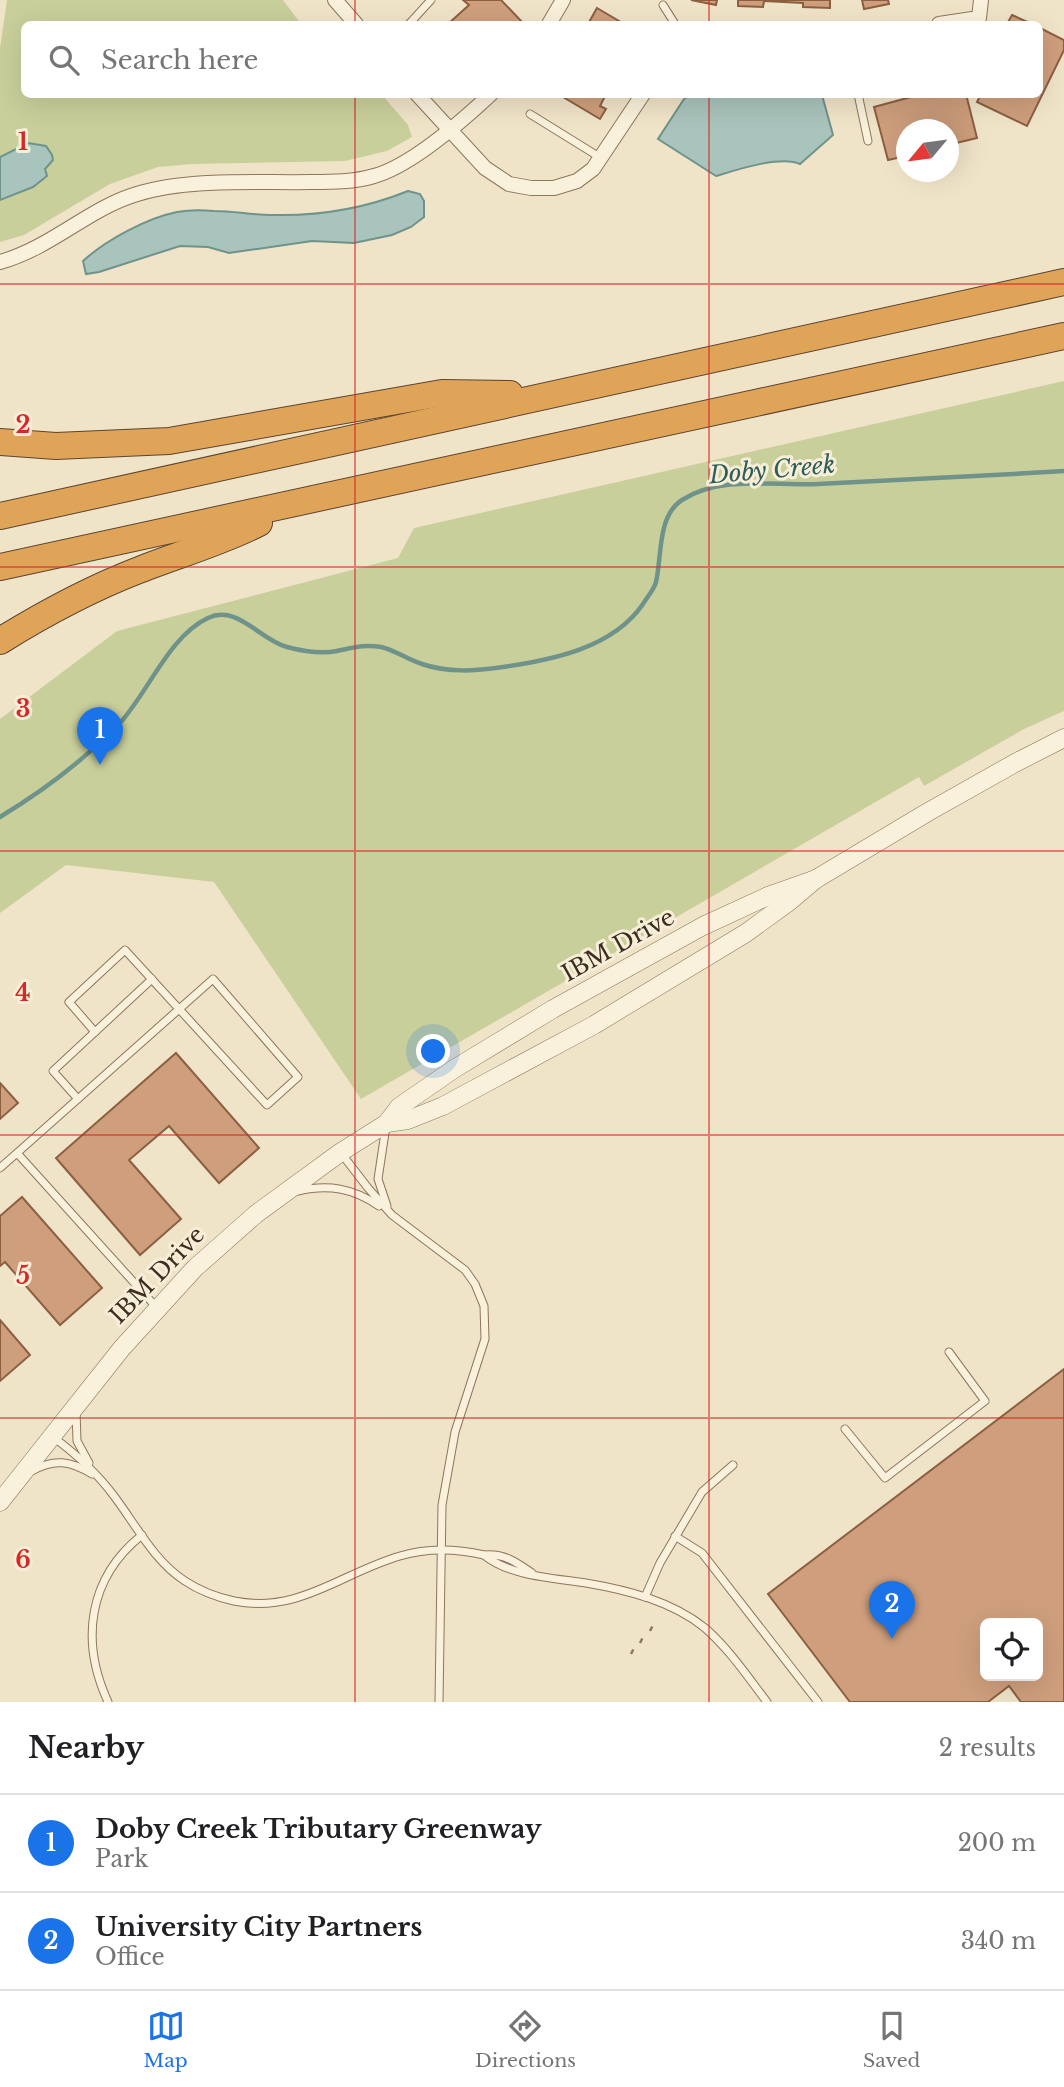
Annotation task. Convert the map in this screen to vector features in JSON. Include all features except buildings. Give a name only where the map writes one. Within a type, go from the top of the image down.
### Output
[{"type":"highway","points":[[0,516],[1064,282]]},
{"type":"highway","points":[[0,567],[1064,336]]},
{"type":"highway","points":[[0,442],[56,446],[169,441],[442,393],[554,395]]},
{"type":"highway","points":[[0,641],[94,588],[238,534],[293,505]]},
{"type":"street","points":[[335,0],[353,21]]},
{"type":"street","points":[[551,21],[563,0]]},
{"type":"street","points":[[977,21],[981,0]]},
{"type":"street","points":[[420,98],[485,168],[509,184],[531,188],[554,188],[577,181],[593,169],[640,98]]},
{"type":"street","points":[[0,262],[34,251],[102,210],[135,194],[171,186],[337,181],[375,176],[410,160],[486,98]]},
{"type":"street","name":"IBM Drive","points":[[387,1123],[408,1120],[443,1106],[573,1037],[735,940],[816,879],[928,812],[1064,738]]},
{"type":"street","name":"IBM Drive","points":[[0,1502],[157,1308],[227,1238],[277,1198],[387,1123],[399,1107],[454,1069],[597,983],[746,905],[816,879]]},
{"type":"lane","points":[[412,21],[430,0]]},
{"type":"lane","points":[[663,5],[673,21]]},
{"type":"lane","points":[[859,98],[868,141]]},
{"type":"lane","points":[[530,114],[601,159]]},
{"type":"lane","points":[[0,1168],[78,1099],[179,1009],[213,979],[298,1077],[267,1105],[179,1009],[152,979],[125,950],[69,1002],[95,1031]]},
{"type":"lane","points":[[78,1099],[53,1071],[152,979]]},
{"type":"lane","points":[[387,1123],[378,1179],[392,1215]]},
{"type":"lane","points":[[341,1152],[392,1215]]},
{"type":"lane","points":[[17,1153],[157,1308]]},
{"type":"lane","points":[[277,1198],[315,1188],[343,1189],[360,1194],[465,1270],[479,1292],[485,1311],[485,1339],[455,1432],[440,1519],[439,1702]]},
{"type":"lane","points":[[845,1429],[885,1478],[985,1401],[950,1352]]},
{"type":"lane","points":[[77,1404],[77,1441],[100,1479],[165,1565],[185,1581],[212,1595],[249,1603],[295,1600],[399,1556],[459,1550],[493,1555],[513,1560],[532,1573],[625,1591],[672,1609],[705,1628],[767,1702]]},
{"type":"lane","points":[[52,1436],[77,1455],[100,1479]]},
{"type":"lane","points":[[14,1484],[38,1467],[58,1461],[73,1464],[100,1479]]},
{"type":"lane","points":[[645,1597],[675,1536],[707,1486],[733,1465]]},
{"type":"lane","points":[[108,1702],[95,1665],[94,1608],[105,1577],[129,1546],[142,1535]]},
{"type":"lane","points":[[675,1536],[702,1553],[818,1702]]},
{"type":"path","points":[[650,1631],[653,1625]]},
{"type":"path","points":[[640,1643],[643,1637]]},
{"type":"path","points":[[631,1654],[634,1648]]},
{"type":"green space","points":[[7,0],[283,0],[299,21],[21,21],[21,98],[385,98],[408,125],[412,137],[387,151],[345,161],[158,167],[110,184],[24,235],[0,242],[0,48]]},
{"type":"green space","points":[[1064,381],[1064,711],[1024,729],[924,786],[919,777],[361,1099],[214,882],[66,865],[0,913],[0,719],[117,631],[398,558],[414,528]]},
{"type":"water","points":[[823,98],[833,135],[800,164],[770,162],[716,176],[658,139],[684,99]]},
{"type":"water","points":[[28,143],[46,146],[52,155],[53,160],[45,169],[47,176],[33,187],[0,200],[0,157]]},
{"type":"water","points":[[408,191],[420,194],[424,201],[424,217],[411,227],[392,235],[354,243],[312,241],[229,253],[208,247],[180,246],[86,274],[83,261],[92,253],[127,231],[165,215],[195,210],[266,215],[307,214],[342,210]]},
{"type":"waterway","name":"Doby Creek","points":[[0,817],[32,797],[106,737],[130,711],[170,651],[194,626],[208,618],[219,615],[239,619],[277,643],[305,651],[331,652],[375,646],[422,664],[452,670],[522,664],[580,649],[615,631],[630,619],[655,585],[668,516],[682,500],[697,492],[748,483],[818,484],[1064,471]]},
{"type":"place","name":"Doby Creek Tributary Greenway","points":[[100,765]]},
{"type":"place","name":"University City Partners","points":[[892,1639]]}]
